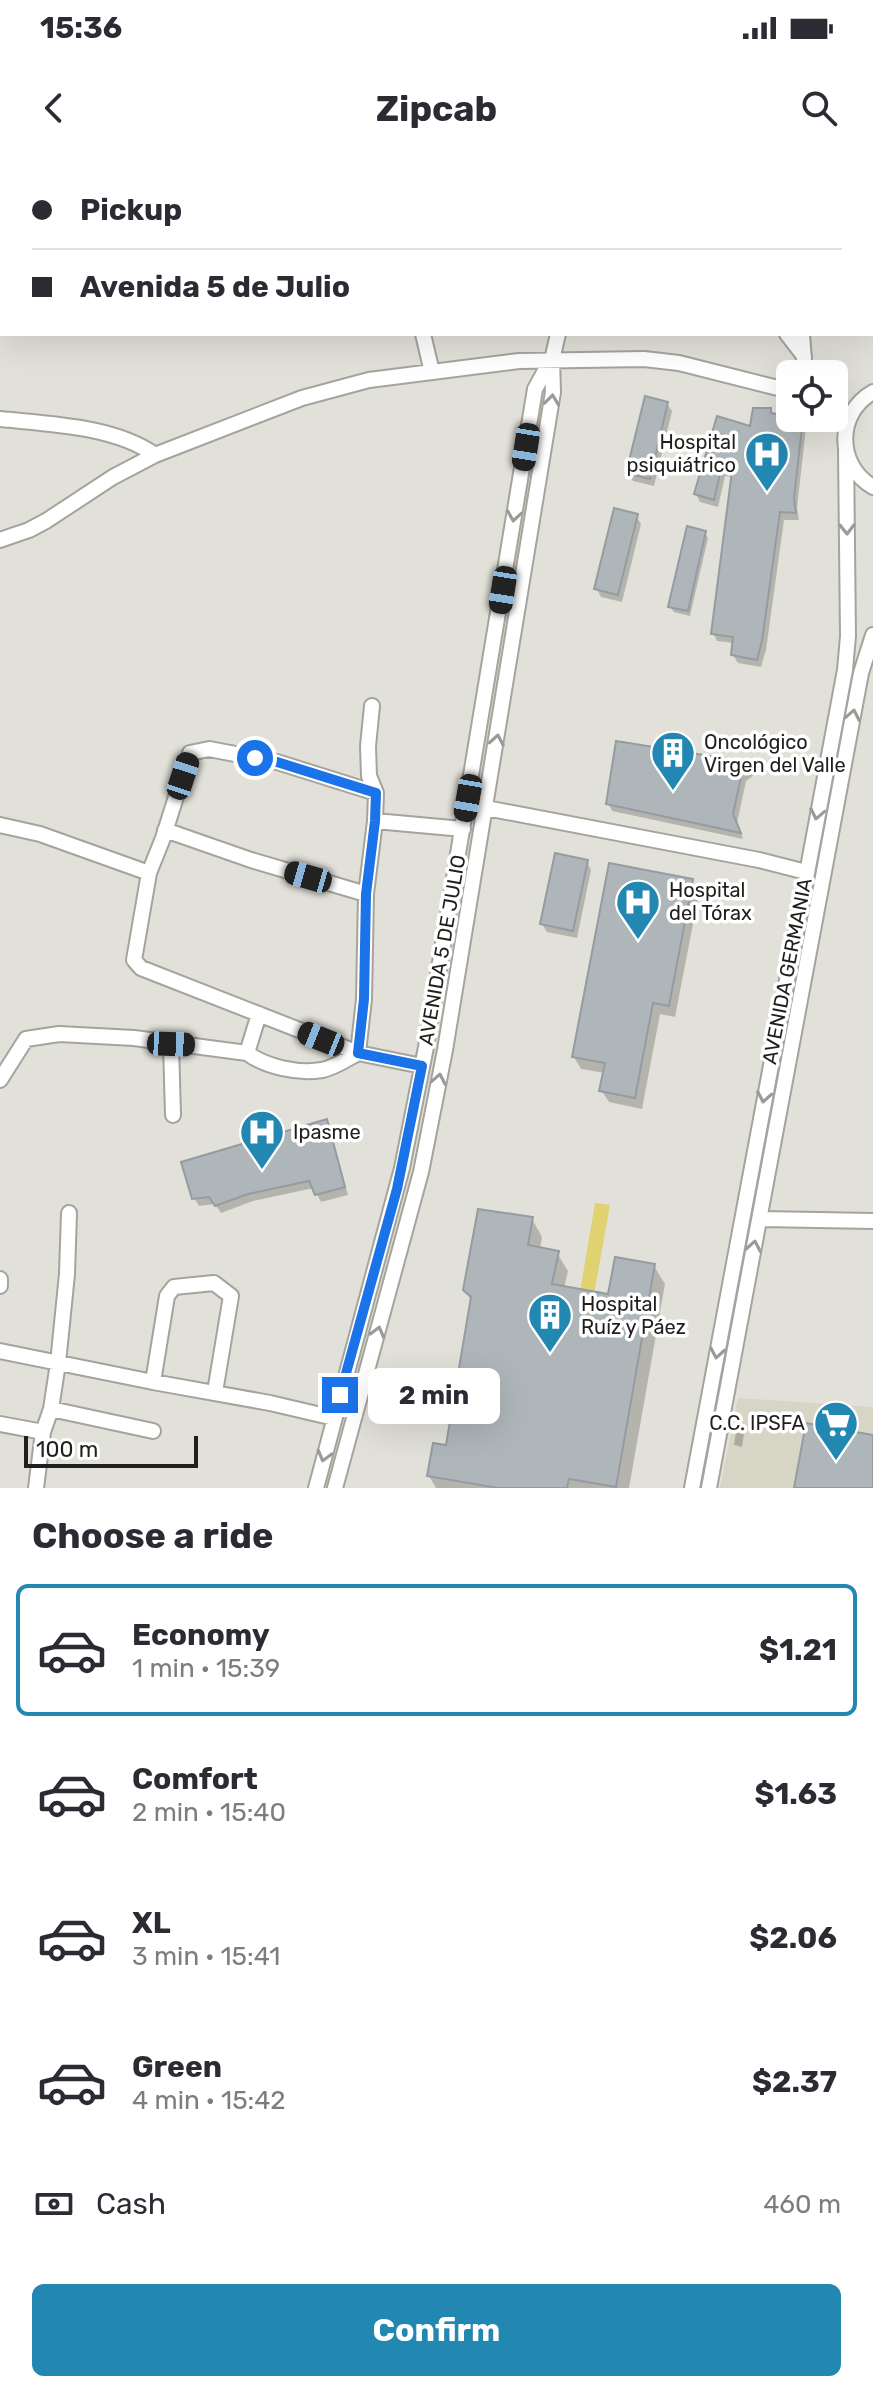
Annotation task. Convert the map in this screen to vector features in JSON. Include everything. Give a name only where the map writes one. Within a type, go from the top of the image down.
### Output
[{"type":"street","points":[[423,336],[432,372]]},
{"type":"street","points":[[552,360],[558,336]]},
{"type":"street","points":[[788,336],[804,357]]},
{"type":"street","points":[[802,336],[804,360]]},
{"type":"street","points":[[0,540],[46,521],[113,477],[155,455],[323,391],[369,380],[519,361],[610,358],[664,361],[776,388]]},
{"type":"street","name":"AVENIDA 5 DE JULIO","points":[[335,1488],[421,1172],[445,1050],[553,392],[552,360]]},
{"type":"street","name":"AVENIDA 5 DE JULIO","points":[[316,1488],[397,1189],[422,1066],[463,829],[535,389],[552,360]]},
{"type":"street","points":[[850,415],[859,402],[873,392]]},
{"type":"street","name":"AVENIDA GERMANIA","points":[[692,1488],[847,649],[845,430],[850,415]]},
{"type":"street","points":[[0,419],[95,431],[134,443],[155,455]]},
{"type":"street","points":[[846,451],[854,471],[873,487]]},
{"type":"street","name":"AVENIDA GERMANIA","points":[[709,1488],[861,673],[873,635]]},
{"type":"street","points":[[358,1053],[364,999],[366,894],[375,821],[376,793],[369,776],[368,746],[372,706]]},
{"type":"street","points":[[376,793],[277,762],[209,749],[190,753],[149,873],[134,960],[141,968],[358,1053],[422,1066]]},
{"type":"street","points":[[486,808],[759,860],[806,872]]},
{"type":"street","points":[[375,821],[463,829]]},
{"type":"street","points":[[0,825],[40,834],[149,873]]},
{"type":"street","points":[[165,830],[251,860],[366,894]]},
{"type":"street","points":[[247,1053],[259,1014]]},
{"type":"street","points":[[0,1080],[26,1039],[59,1034],[134,1038],[247,1053],[255,1059],[292,1071],[323,1070],[358,1053]]},
{"type":"street","points":[[171,1044],[173,1115]]},
{"type":"street","points":[[36,1488],[43,1432],[51,1409],[58,1363],[67,1274],[69,1213]]},
{"type":"street","points":[[759,1219],[873,1221]]},
{"type":"street","points":[[0,1279],[0,1286]]},
{"type":"street","points":[[153,1382],[167,1296],[174,1287],[214,1283],[231,1296],[215,1392]]},
{"type":"street","points":[[0,1351],[334,1418]]},
{"type":"street","points":[[51,1409],[153,1431]]},
{"type":"street","points":[[0,1424],[43,1432]]},
{"type":"shaded area","points":[[595,1203],[610,1205],[594,1294],[580,1292]]},
{"type":"shaded area","points":[[738,1398],[873,1407],[873,1488],[720,1488]]},
{"type":"building","points":[[645,396],[668,402],[650,479],[626,473]]},
{"type":"building","points":[[753,408],[771,408],[771,413],[776,414],[776,432],[801,432],[794,498],[796,513],[780,512],[757,660],[731,655],[733,637],[711,634],[732,471],[721,469],[714,500],[694,494],[717,416],[750,426]]},
{"type":"building","points":[[614,508],[638,514],[618,595],[594,589]]},
{"type":"building","points":[[687,526],[706,531],[688,611],[668,607]]},
{"type":"building","name":"Oncológico Virgen del Valle","points":[[616,741],[755,763],[742,773],[733,814],[741,833],[606,804]]},
{"type":"building","points":[[555,853],[588,860],[573,931],[540,924]]},
{"type":"building","name":"Hospital del Tórax","points":[[609,863],[693,879],[669,1006],[653,1003],[635,1098],[599,1091],[605,1063],[572,1057]]},
{"type":"building","name":"Ipasme","points":[[327,1119],[345,1187],[315,1195],[309,1181],[248,1194],[215,1206],[209,1197],[192,1199],[181,1162]]},
{"type":"building","name":"Hospital Ruíz y Páez","points":[[478,1209],[533,1217],[528,1245],[559,1251],[552,1284],[608,1294],[615,1257],[655,1264],[616,1487],[569,1479],[567,1488],[498,1488],[427,1476],[433,1443],[446,1445],[471,1297],[463,1290]]},
{"type":"building","name":"C.C. IPSFA","points":[[806,1423],[873,1435],[873,1488],[794,1488]]},
{"type":"place","name":"Hospital psiquiátrico","points":[[767,493]]},
{"type":"place","name":"Oncológico Virgen del Valle","points":[[673,792]]},
{"type":"place","name":"Hospital del Tórax","points":[[638,941]]},
{"type":"place","name":"Ipasme","points":[[262,1171]]},
{"type":"place","name":"Hospital Ruíz y Páez","points":[[550,1354]]},
{"type":"place","name":"C.C. IPSFA","points":[[836,1462]]},
{"type":"route","points":[[255,758],[376,793],[366,894],[364,999],[358,1053],[422,1066],[397,1189],[340,1395]]}]
